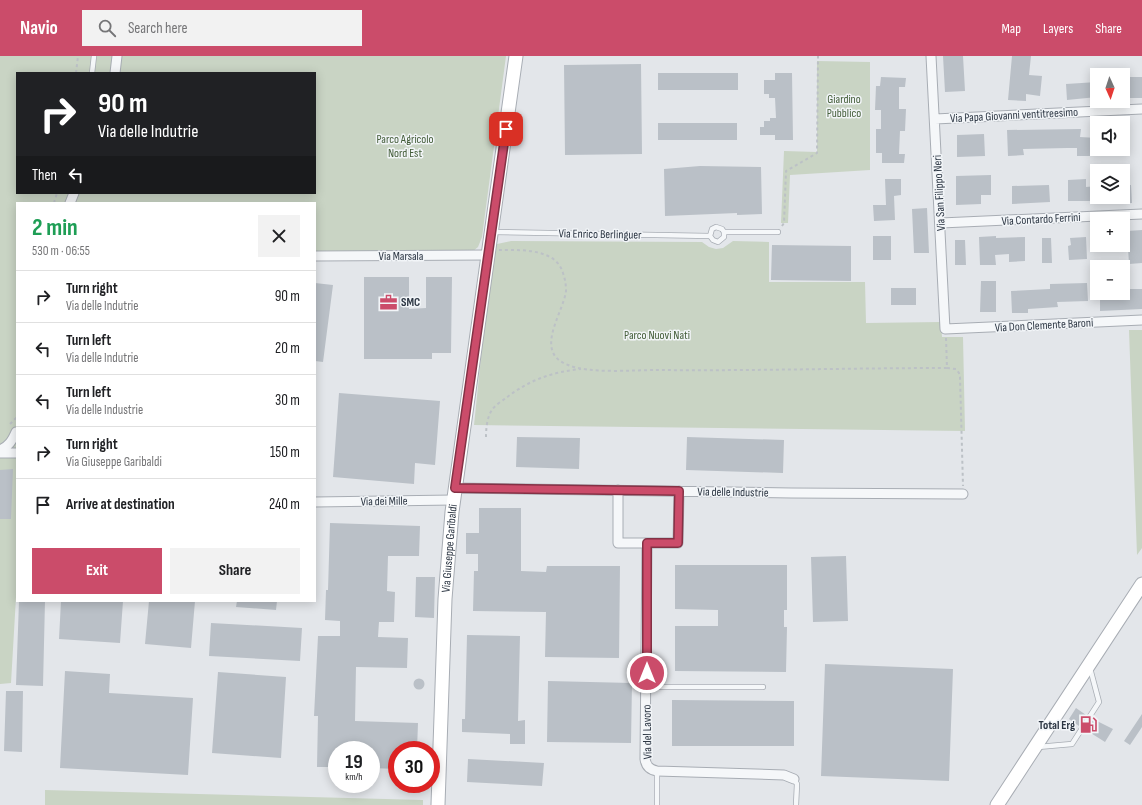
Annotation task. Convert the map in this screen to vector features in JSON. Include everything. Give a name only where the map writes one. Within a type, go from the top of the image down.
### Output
[{"type":"street","points":[[115,72],[118,56]]},
{"type":"street","name":"Via Giuseppe Garibaldi","points":[[438,805],[445,599],[454,494],[516,56]]},
{"type":"street","name":"Via San Filippo Neri","points":[[931,56],[941,224],[945,329]]},
{"type":"street","name":"Via Papa Giovanni ventitreesimo","points":[[935,119],[1142,109]]},
{"type":"street","name":"Via Contardo Ferrini","points":[[941,224],[1142,214]]},
{"type":"street","name":"Via Marsala","points":[[316,256],[488,252]]},
{"type":"street","name":"Via Don Clemente Baroni","points":[[945,329],[1142,320]]},
{"type":"street","points":[[0,451],[11,443],[16,430]]},
{"type":"street","points":[[0,451],[16,453]]},
{"type":"street","points":[[618,490],[618,543],[678,543],[679,491]]},
{"type":"street","name":"Via delle Industrie","points":[[454,494],[618,490],[963,494]]},
{"type":"street","name":"Via dei Mille","points":[[316,502],[454,494]]},
{"type":"street","name":"Via del Lavoro","points":[[647,543],[647,687],[645,759],[649,768],[657,771],[784,775],[794,779]]},
{"type":"street","points":[[997,805],[1142,584]]},
{"type":"lane","points":[[92,72],[94,56]]},
{"type":"lane","name":"Via Enrico Berlinguer","points":[[710,236],[712,229],[716,227],[720,228],[724,232],[778,232]]},
{"type":"lane","name":"Via Enrico Berlinguer","points":[[491,232],[710,236],[713,240],[718,242],[724,237],[724,232]]},
{"type":"lane","points":[[1034,747],[1072,744],[1099,702],[1090,665]]},
{"type":"lane","points":[[647,687],[763,687]]},
{"type":"lane","name":"Via del Lavoro","points":[[657,771],[657,805]]},
{"type":"lane","points":[[794,779],[797,784],[796,805]]},
{"type":"path","points":[[76,72],[78,56]]},
{"type":"path","points":[[778,232],[784,223],[786,171],[817,152],[818,56]]},
{"type":"path","points":[[488,252],[532,251],[550,257],[560,266],[566,282],[566,292],[551,336],[551,346],[558,360],[569,366],[585,369]]},
{"type":"path","points":[[945,329],[947,368]]},
{"type":"path","points":[[486,437],[486,428],[491,411],[514,392],[545,376],[563,371],[585,369],[956,369],[960,377],[963,494]]},
{"type":"green space","name":"Parco Agricolo Nord Est","points":[[0,56],[506,56],[482,237],[478,247],[472,252],[316,251],[316,202],[16,202],[16,597],[11,683],[0,684]]},
{"type":"green space","name":"Giardino Pubblico","points":[[817,61],[870,62],[870,170],[790,175],[788,223],[781,223],[784,151],[817,152]]},
{"type":"green space","name":"Parco Nuovi Nati","points":[[511,241],[702,242],[709,247],[716,249],[723,248],[733,241],[769,242],[769,282],[865,282],[866,323],[941,322],[942,337],[963,337],[965,431],[474,425],[492,251],[497,244]]},
{"type":"green space","points":[[1129,330],[1142,330],[1142,548],[1137,555]]},
{"type":"green space","points":[[45,790],[423,800],[423,805],[45,805]]},
{"type":"building","points":[[943,56],[963,56],[965,91],[945,92]]},
{"type":"building","points":[[1012,56],[1031,56],[1029,75],[1042,76],[1040,96],[1026,94],[1026,101],[1008,100]]},
{"type":"building","points":[[641,64],[642,154],[565,155],[564,65]]},
{"type":"building","points":[[658,73],[738,73],[738,90],[658,90]]},
{"type":"building","points":[[775,73],[792,73],[793,140],[775,140],[775,135],[760,135],[760,127],[764,127],[764,121],[770,121],[770,118],[776,118],[775,98],[769,98],[769,94],[764,94],[764,80],[775,80]]},
{"type":"building","points":[[881,77],[906,78],[905,87],[899,87],[899,109],[906,109],[905,131],[900,131],[899,154],[905,154],[904,163],[882,163],[882,153],[876,153],[876,129],[881,129],[881,110],[875,110],[876,86],[880,86]]},
{"type":"building","points":[[1130,77],[1142,77],[1142,98],[1130,98]]},
{"type":"building","points":[[1090,82],[1090,98],[1067,100],[1066,84]]},
{"type":"building","points":[[658,123],[737,123],[737,140],[658,140]]},
{"type":"building","points":[[1081,129],[1080,137],[1090,138],[1090,156],[1077,156],[1077,148],[1067,148],[1023,149],[1024,155],[1008,156],[1007,130]]},
{"type":"building","points":[[984,134],[985,156],[957,157],[957,135]]},
{"type":"building","points":[[700,166],[761,167],[762,214],[737,215],[737,213],[665,216],[664,169]]},
{"type":"building","points":[[991,175],[991,195],[981,195],[981,204],[956,205],[956,176]]},
{"type":"building","points":[[885,179],[901,179],[901,195],[894,196],[895,220],[874,221],[873,205],[886,205]]},
{"type":"building","points":[[1086,179],[1086,187],[1090,187],[1090,201],[1068,201],[1068,180]]},
{"type":"building","points":[[1049,185],[1050,202],[1012,204],[1012,186]]},
{"type":"building","points":[[1130,185],[1131,185],[1132,203],[1130,203]]},
{"type":"building","points":[[927,208],[929,253],[914,253],[912,209]]},
{"type":"building","points":[[1142,230],[1142,263],[1130,264],[1128,252],[1130,252],[1130,231]]},
{"type":"building","points":[[873,236],[891,236],[891,260],[873,260]]},
{"type":"building","points":[[996,236],[996,238],[1025,237],[1025,261],[1009,262],[1009,254],[995,255],[996,265],[980,265],[979,237]]},
{"type":"building","points":[[1086,237],[1087,259],[1069,260],[1068,246],[1071,245],[1070,238]]},
{"type":"building","points":[[1042,238],[1051,238],[1052,263],[1042,263]]},
{"type":"building","points":[[955,240],[965,240],[966,265],[955,265]]},
{"type":"building","points":[[772,245],[851,246],[851,281],[771,280]]},
{"type":"building","points":[[364,277],[409,277],[409,309],[426,308],[426,277],[452,277],[451,353],[432,353],[432,359],[364,359]]},
{"type":"building","points":[[981,281],[996,281],[996,312],[980,312]]},
{"type":"building","points":[[316,283],[333,285],[323,362],[316,361]]},
{"type":"building","points":[[1087,283],[1088,301],[1057,302],[1058,307],[1028,309],[1028,313],[1012,313],[1011,291],[1050,289],[1050,284]]},
{"type":"building","points":[[891,288],[916,288],[916,305],[891,305]]},
{"type":"building","points":[[1130,289],[1142,289],[1142,309],[1100,311],[1100,300],[1130,300]]},
{"type":"building","points":[[339,393],[440,401],[435,465],[415,463],[414,484],[333,477]]},
{"type":"building","points":[[517,437],[580,438],[579,469],[516,467]]},
{"type":"building","points":[[687,437],[784,440],[783,473],[686,470]]},
{"type":"building","points":[[13,469],[11,519],[0,519],[0,470]]},
{"type":"building","points":[[479,508],[521,508],[521,571],[546,572],[547,566],[620,566],[619,658],[545,657],[546,612],[473,611],[474,571],[478,571],[478,554],[466,554],[466,533],[479,533]]},
{"type":"building","points":[[330,523],[420,526],[419,556],[388,556],[387,591],[395,592],[394,622],[379,622],[378,637],[408,638],[407,668],[356,667],[355,721],[418,723],[417,741],[388,741],[388,769],[380,768],[380,741],[328,741],[328,767],[317,767],[318,716],[314,716],[318,636],[340,636],[340,621],[325,620],[326,590],[328,590]]},
{"type":"building","points":[[846,556],[848,621],[813,622],[811,557]]},
{"type":"building","points":[[675,565],[787,565],[787,610],[784,610],[784,627],[787,627],[786,672],[675,671],[675,626],[718,626],[718,610],[675,609]]},
{"type":"building","points":[[416,577],[435,577],[434,618],[415,617]]},
{"type":"building","points":[[19,602],[45,602],[43,686],[16,685]]},
{"type":"building","points":[[61,602],[123,602],[120,643],[59,639]]},
{"type":"building","points":[[149,602],[195,602],[191,648],[145,644]]},
{"type":"building","points":[[237,602],[277,602],[276,610],[236,607]]},
{"type":"building","points":[[211,623],[302,628],[300,661],[209,656]]},
{"type":"building","points":[[467,635],[520,636],[518,721],[525,720],[525,744],[510,744],[510,734],[462,732],[462,719],[465,719]]},
{"type":"building","points":[[825,664],[953,669],[949,781],[821,776]]},
{"type":"building","points":[[65,671],[110,674],[109,693],[193,698],[188,775],[60,768]]},
{"type":"building","points":[[218,672],[286,677],[281,758],[212,753]]},
{"type":"building","points":[[417,679],[421,679],[423,680],[423,688],[417,689],[414,686],[414,682]]},
{"type":"building","points":[[548,681],[632,683],[631,743],[547,742]]},
{"type":"building","points":[[6,691],[23,691],[22,752],[4,751]]},
{"type":"building","points":[[672,700],[794,701],[794,746],[672,746]]},
{"type":"building","points":[[1076,708],[1086,715],[1079,726],[1069,719]]},
{"type":"building","points":[[1142,714],[1142,727],[1130,745],[1124,741]]},
{"type":"building","points":[[1093,719],[1113,729],[1105,742],[1086,730]]},
{"type":"building","points":[[468,759],[544,763],[542,786],[467,782]]},
{"type":"place","name":"SMC","points":[[388,302]]},
{"type":"place","name":"Total Erg","points":[[1088,725]]},
{"type":"route","points":[[506,129],[455,488],[679,491],[678,543],[647,543],[647,673]]}]
